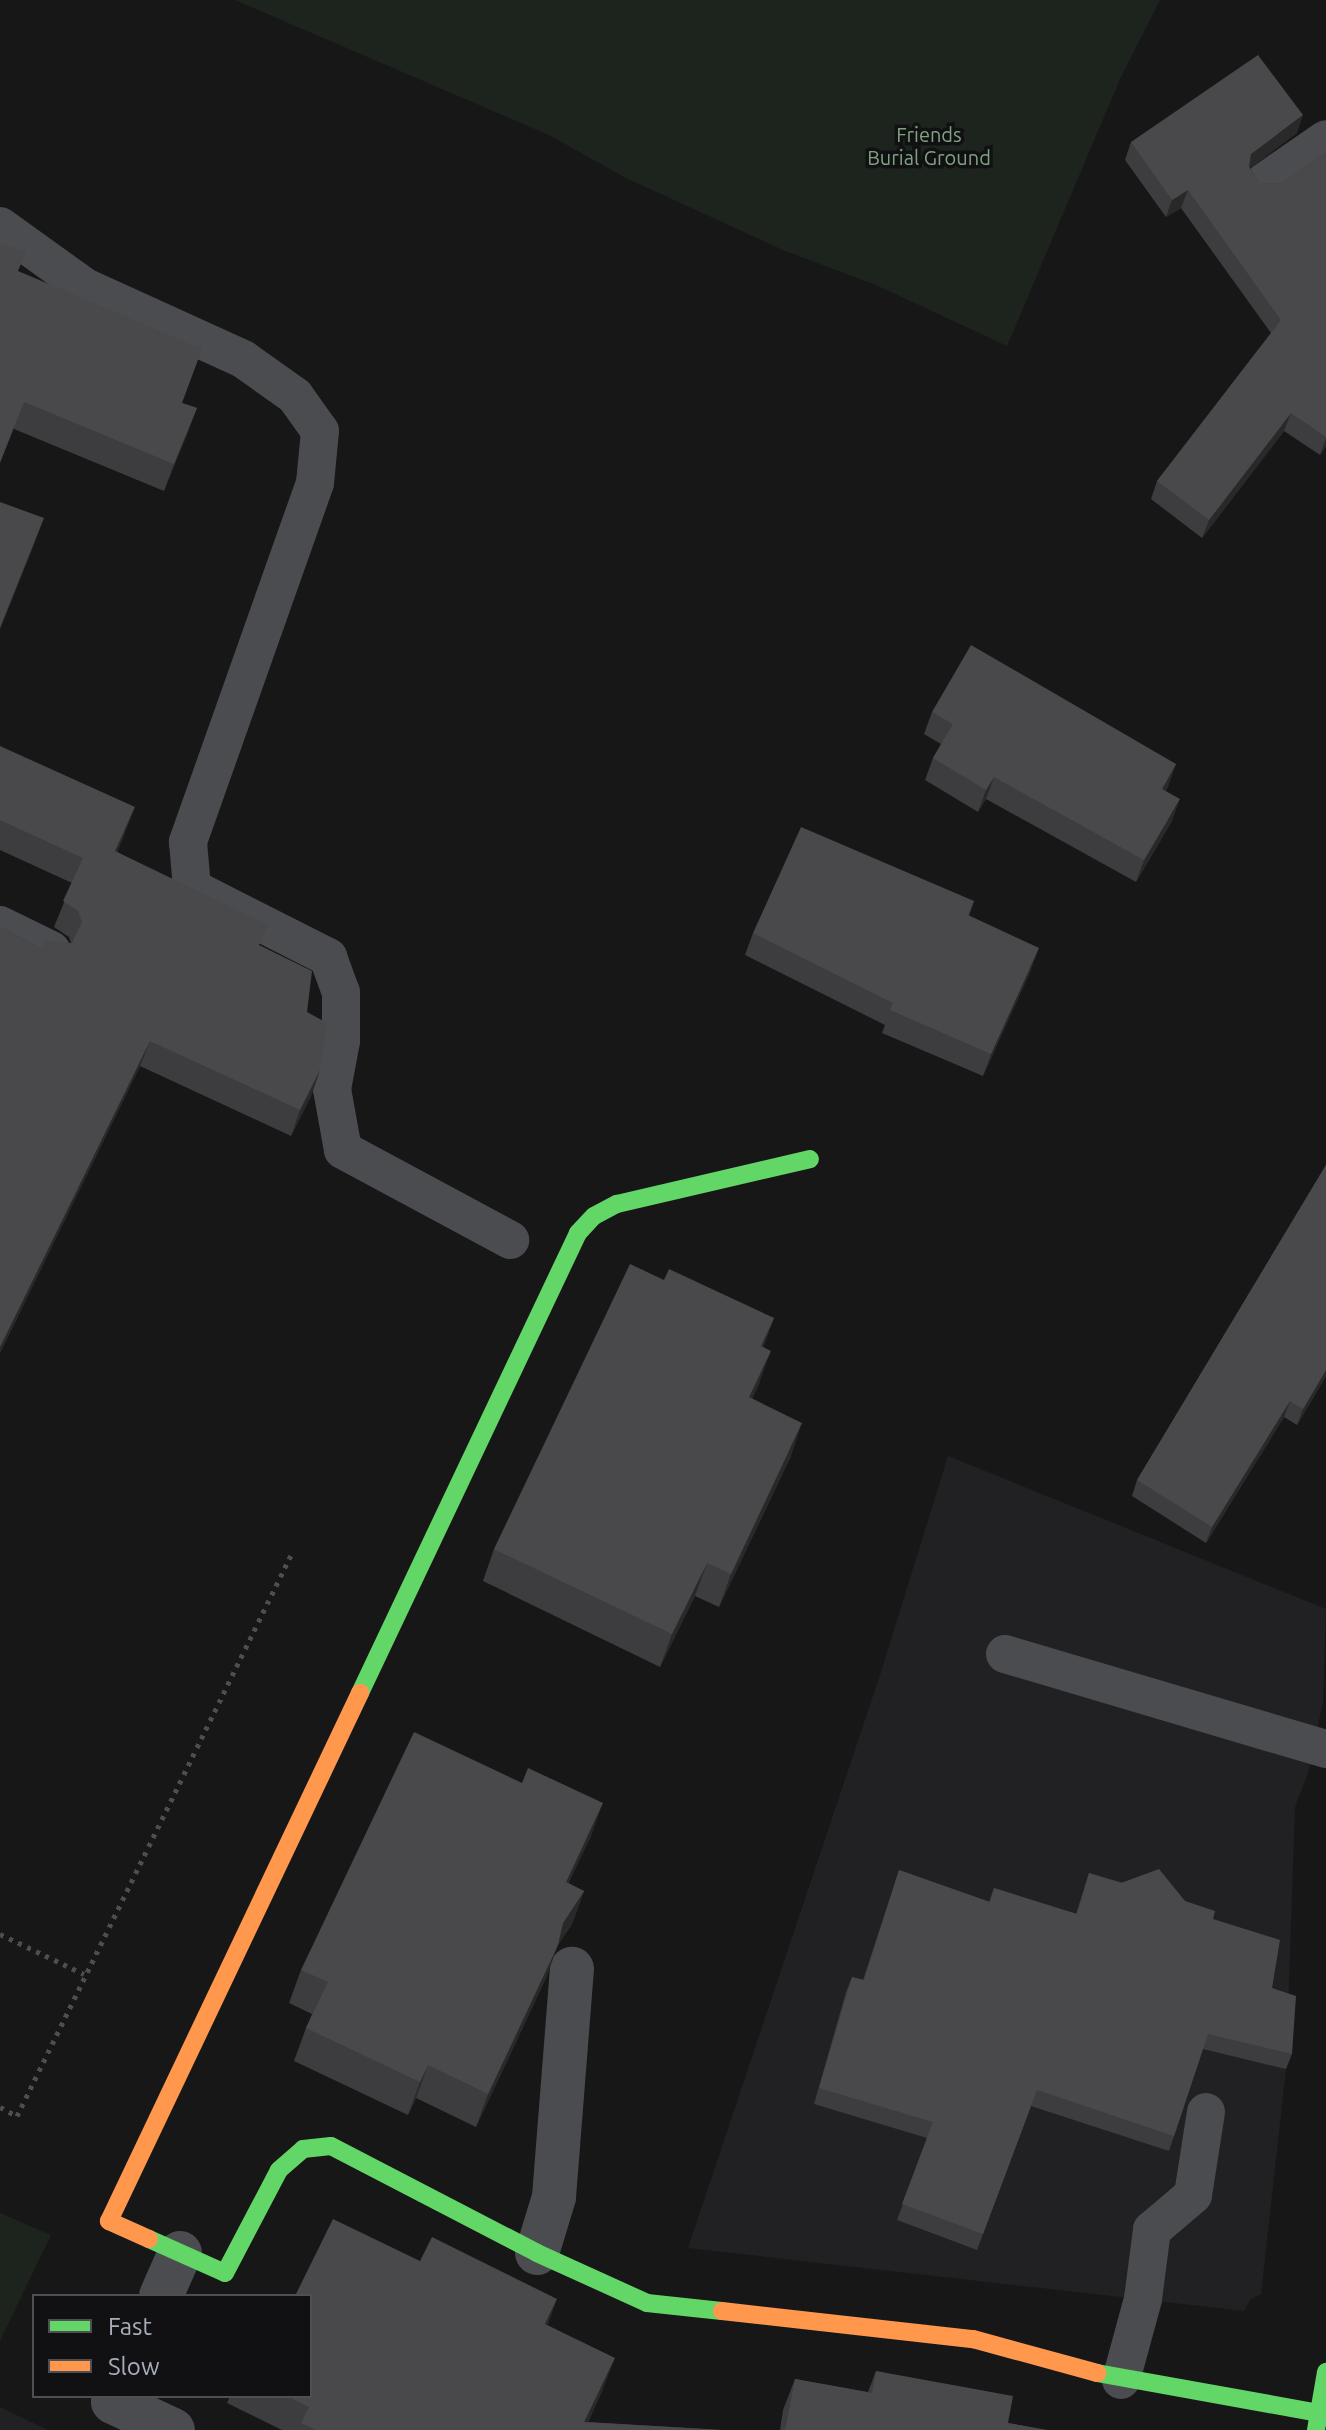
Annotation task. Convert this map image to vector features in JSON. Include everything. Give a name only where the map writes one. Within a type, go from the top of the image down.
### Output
[{"type":"street","points":[[810,1159],[617,1204],[594,1216],[578,1233],[109,2221],[225,2273],[279,2170],[303,2149],[331,2146],[537,2253],[647,2303],[973,2339],[1121,2380],[1317,2421],[1326,2372]]},
{"type":"street","points":[[537,2253],[554,2197],[572,1969]]},
{"type":"street","points":[[162,2294],[180,2253]]},
{"type":"street","points":[[114,2398],[113,2402],[173,2430]]},
{"type":"lane","points":[[1264,182],[1326,139]]},
{"type":"lane","points":[[0,226],[85,287],[243,359],[295,396],[320,431],[315,483],[188,842],[192,888],[328,957],[341,992],[341,1041],[332,1089],[343,1150],[510,1240]]},
{"type":"lane","points":[[0,925],[51,950]]},
{"type":"lane","points":[[1005,1654],[1326,1749]]},
{"type":"lane","points":[[1121,2380],[1143,2299],[1152,2230],[1193,2195],[1206,2112]]},
{"type":"path","points":[[0,2107],[17,2116],[291,1555]]},
{"type":"path","points":[[0,1934],[84,1974]]},
{"type":"shaded area","points":[[948,1456],[1326,1609],[1323,1702],[1308,1773],[1295,1807],[1286,2069],[1261,2294],[1250,2300],[1244,2311],[688,2248],[880,1675]]},
{"type":"shaded area","points":[[0,2407],[48,2430],[0,2430]]},
{"type":"green space","name":"Friends Burial Ground","points":[[235,0],[1160,0],[1120,79],[1007,346],[876,285],[783,250],[626,178],[551,136]]},
{"type":"green space","points":[[0,2213],[51,2235],[0,2341]]},
{"type":"building","points":[[1258,55],[1303,115],[1251,154],[1249,167],[1260,184],[1282,183],[1326,153],[1326,437],[1291,413],[1209,520],[1157,481],[1281,320],[1188,190],[1172,200],[1131,142]]},
{"type":"building","points":[[0,243],[26,252],[18,271],[202,349],[182,403],[197,408],[174,464],[24,402],[0,463]]},
{"type":"building","points":[[0,502],[44,518],[0,628]]},
{"type":"building","points":[[971,645],[1176,764],[1162,789],[1180,799],[1144,860],[994,777],[986,790],[933,758],[953,724],[932,712]]},
{"type":"building","points":[[0,746],[135,807],[115,851],[268,925],[259,945],[312,971],[307,1012],[327,1023],[320,1070],[300,1110],[150,1041],[0,1347],[0,927],[42,949],[45,941],[72,943],[82,922],[78,911],[63,901],[83,858],[0,820]]},
{"type":"building","points":[[801,827],[974,901],[968,915],[1039,948],[991,1054],[890,1010],[893,1003],[753,933]]},
{"type":"building","points":[[1326,1165],[1326,1370],[1303,1409],[1290,1401],[1212,1527],[1137,1480]]},
{"type":"building","points":[[630,1264],[664,1280],[669,1269],[774,1318],[761,1346],[771,1351],[749,1397],[802,1423],[731,1574],[707,1563],[672,1634],[494,1549]]},
{"type":"building","points":[[414,1732],[522,1783],[528,1768],[603,1803],[566,1882],[584,1891],[563,1923],[558,1945],[488,2094],[428,2065],[420,2082],[306,2028],[328,1982],[301,1970]]},
{"type":"building","points":[[1159,1869],[1185,1901],[1215,1911],[1213,1919],[1280,1940],[1272,1988],[1296,1996],[1292,2054],[1208,2034],[1174,2136],[1037,2090],[983,2234],[902,2204],[933,2122],[819,2088],[852,1977],[864,1980],[899,1870],[990,1902],[994,1888],[1077,1914],[1089,1873],[1121,1883]]},
{"type":"building","points":[[333,2219],[420,2261],[432,2237],[557,2299],[545,2324],[615,2358],[584,2422],[722,2430],[316,2430],[301,2423],[309,2407],[291,2398],[312,2398],[312,2294],[296,2294]]},
{"type":"building","points":[[876,2371],[1013,2396],[1008,2423],[1047,2430],[785,2430],[795,2379],[872,2393]]},
{"type":"traffic: fast","points":[[360,1693],[578,1233],[594,1216],[617,1204],[810,1159]]},
{"type":"traffic: fast","points":[[149,2239],[225,2273],[279,2170],[303,2149],[331,2146],[537,2253],[647,2303],[722,2311]]},
{"type":"traffic: fast","points":[[1316,2430],[1326,2372]]},
{"type":"traffic: fast","points":[[1097,2373],[1319,2413]]},
{"type":"traffic: slow","points":[[149,2239],[109,2221],[360,1693]]},
{"type":"traffic: slow","points":[[722,2311],[973,2339],[1097,2373]]}]
